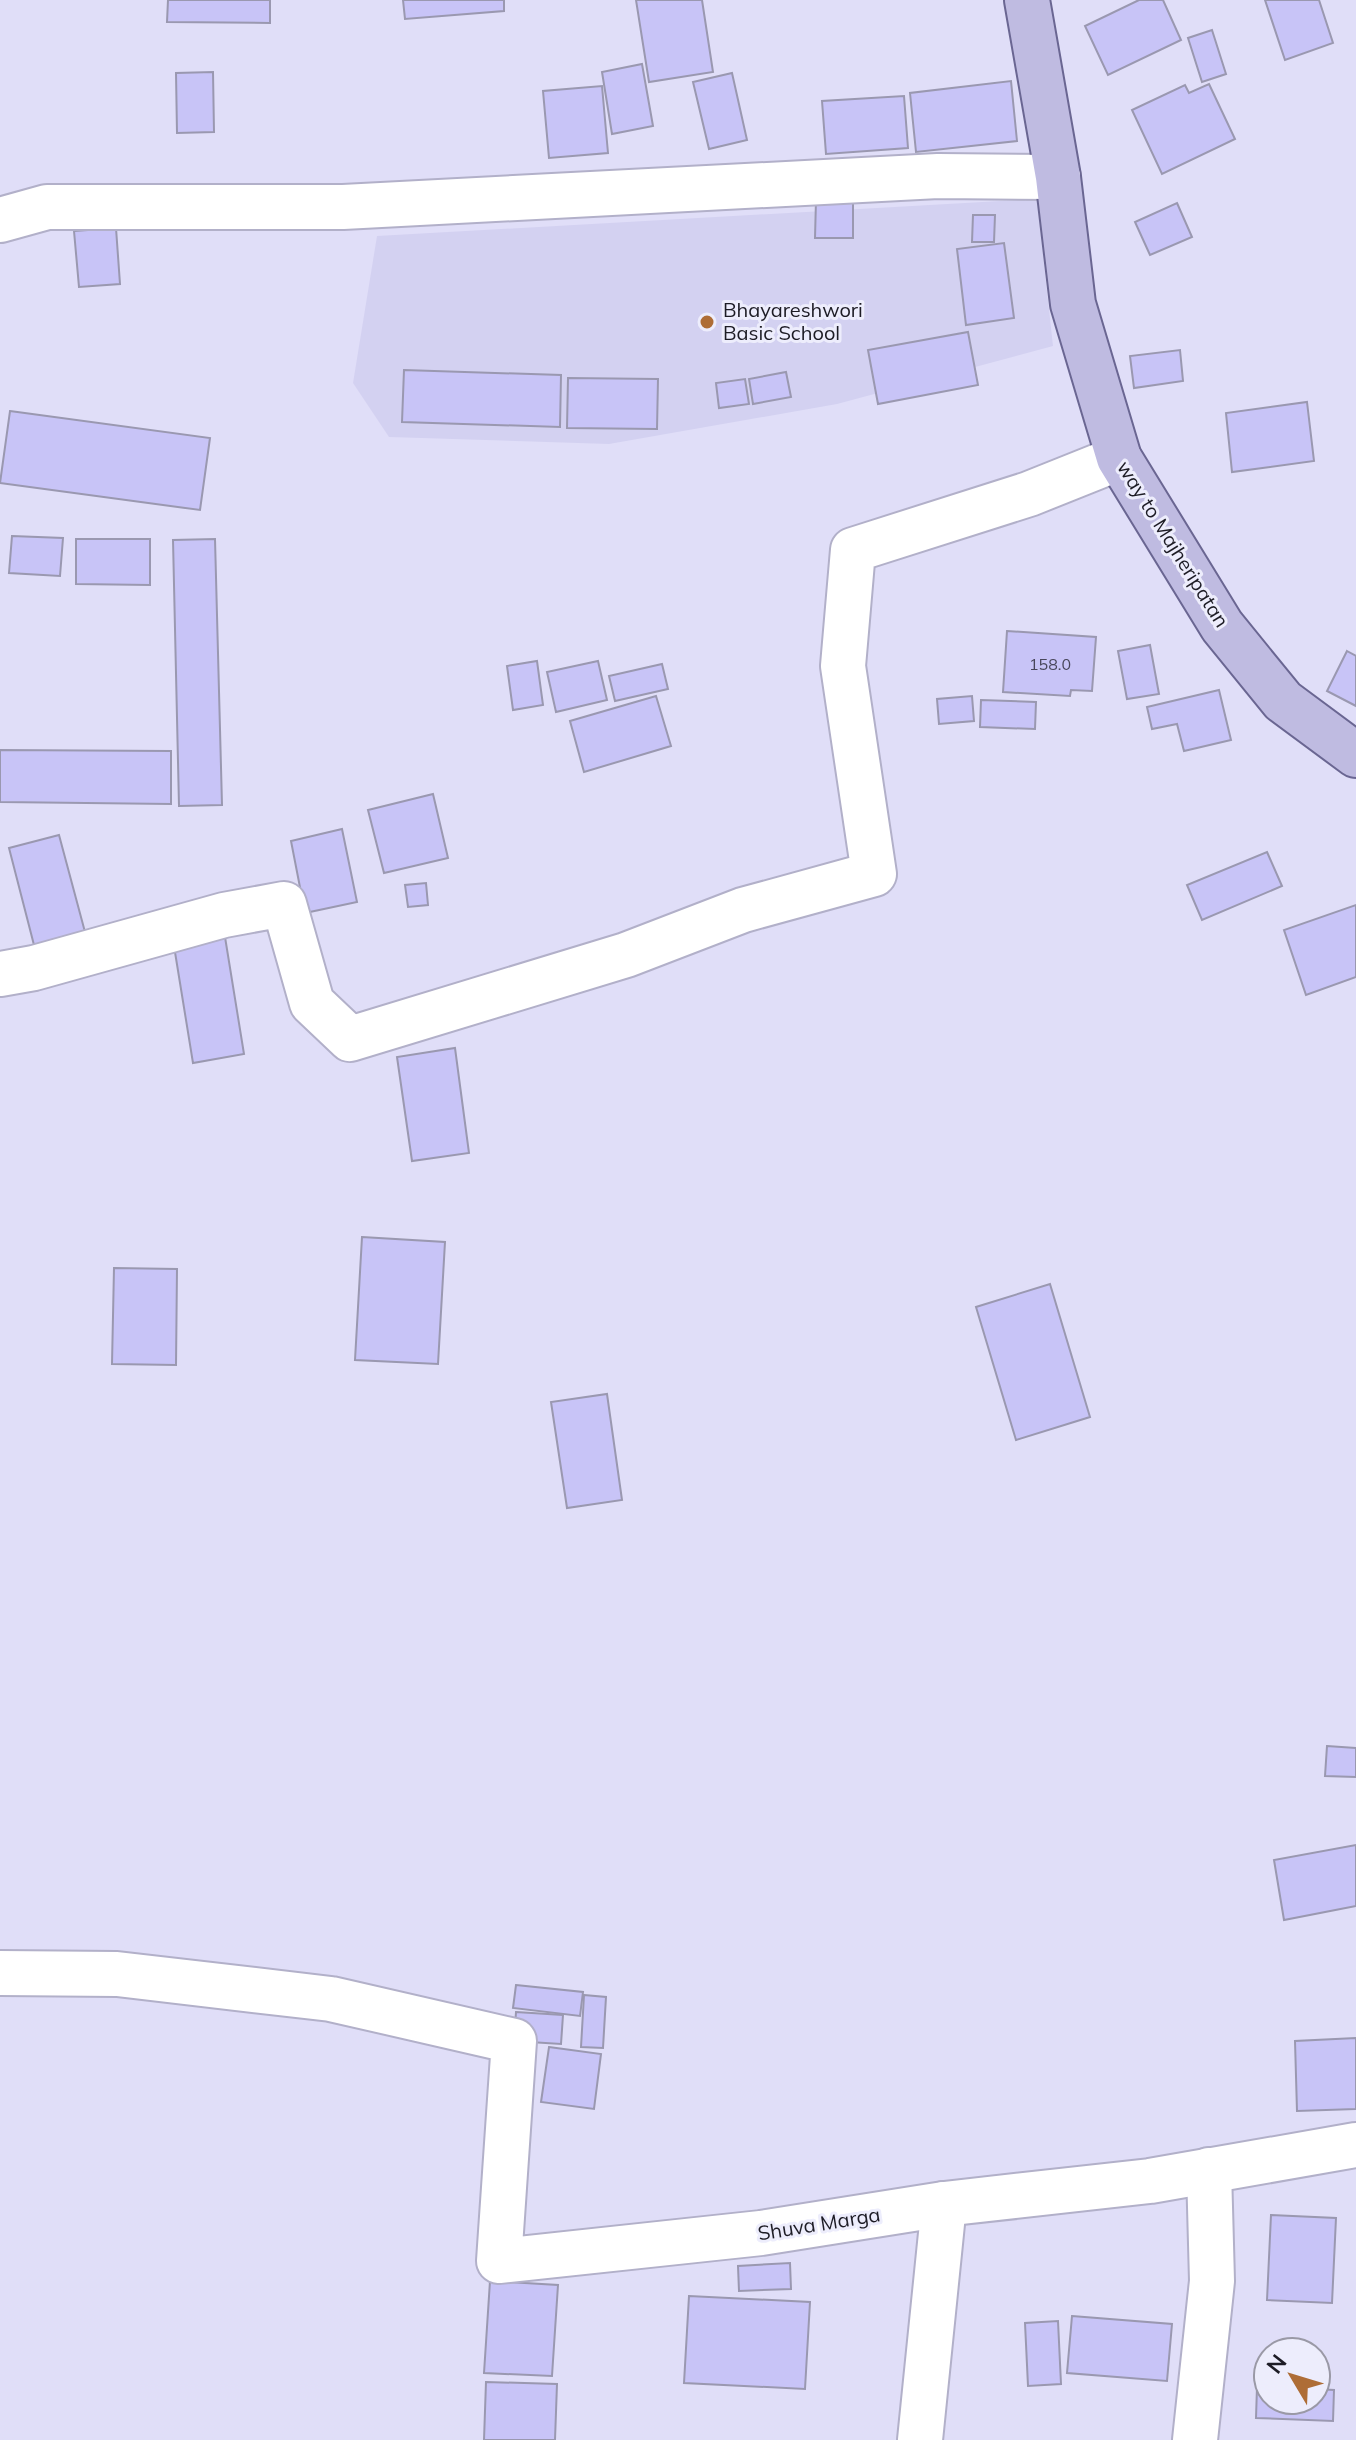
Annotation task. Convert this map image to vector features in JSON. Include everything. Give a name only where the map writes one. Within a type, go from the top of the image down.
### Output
[{"type":"main road","name":"way to Majheripatan","points":[[1027,0],[1058,177],[1073,304],[1119,458],[1222,626],[1283,701],[1356,755]]},
{"type":"street","points":[[0,220],[47,207],[343,207],[938,176],[1058,177]]},
{"type":"street","points":[[0,974],[34,968],[224,915],[284,904],[312,1003],[350,1039],[626,955],[743,910],[874,874],[843,666],[853,550],[1029,494],[1119,458]]},
{"type":"street","name":"Shuva Marga","points":[[0,1973],[117,1974],[331,1999],[514,2041],[499,2261],[761,2233],[944,2204],[1150,2181],[1356,2145]]},
{"type":"street","points":[[1195,2440],[1212,2281],[1209,2170]]},
{"type":"street","points":[[920,2440],[944,2204]]},
{"type":"shaded area","name":"Bhayareshwori Basic School","points":[[1037,199],[1053,346],[837,404],[609,444],[389,437],[353,383],[377,236]]},
{"type":"building","points":[[168,0],[270,0],[270,23],[167,22]]},
{"type":"building","points":[[403,0],[504,0],[504,11],[405,19]]},
{"type":"building","points":[[636,0],[702,0],[713,72],[649,82]]},
{"type":"building","points":[[1139,0],[1163,0],[1181,40],[1108,75],[1085,26]]},
{"type":"building","points":[[1265,0],[1319,0],[1333,43],[1285,60]]},
{"type":"building","points":[[1212,30],[1226,74],[1202,82],[1188,38]]},
{"type":"building","points":[[642,64],[653,126],[612,134],[602,72]]},
{"type":"building","points":[[213,72],[214,132],[177,133],[176,73]]},
{"type":"building","points":[[732,73],[747,140],[709,149],[693,82]]},
{"type":"building","points":[[1011,81],[1017,141],[916,152],[910,93]]},
{"type":"building","points":[[1209,84],[1235,139],[1162,174],[1132,110],[1185,85],[1189,93]]},
{"type":"building","points":[[602,86],[608,153],[549,158],[543,91]]},
{"type":"building","points":[[904,96],[908,148],[826,154],[822,101]]},
{"type":"building","points":[[816,200],[853,200],[853,238],[815,238]]},
{"type":"building","points":[[1177,203],[1192,237],[1150,255],[1135,222]]},
{"type":"building","points":[[973,215],[995,215],[994,242],[972,242]]},
{"type":"building","points":[[116,228],[120,284],[79,287],[74,231]]},
{"type":"building","points":[[1004,243],[1014,318],[966,325],[957,249]]},
{"type":"building","points":[[968,332],[978,385],[878,404],[868,350]]},
{"type":"building","points":[[1180,350],[1183,381],[1134,388],[1130,356]]},
{"type":"building","points":[[404,370],[561,375],[560,427],[402,422]]},
{"type":"building","points":[[786,372],[791,397],[753,404],[749,379]]},
{"type":"building","points":[[568,378],[658,379],[657,429],[567,428]]},
{"type":"building","points":[[745,379],[749,404],[719,408],[716,383]]},
{"type":"building","points":[[1307,402],[1314,461],[1232,472],[1226,413]]},
{"type":"building","points":[[10,411],[210,438],[200,510],[0,483]]},
{"type":"building","points":[[12,536],[63,538],[60,576],[9,573]]},
{"type":"building","points":[[76,539],[150,539],[150,585],[76,584]]},
{"type":"building","points":[[215,539],[222,805],[179,806],[173,540]]},
{"type":"building","points":[[1007,631],[1096,637],[1092,691],[1071,690],[1070,696],[1003,692]]},
{"type":"building","points":[[1150,645],[1159,694],[1127,699],[1118,651]]},
{"type":"building","points":[[1347,651],[1356,656],[1356,706],[1327,691]]},
{"type":"building","points":[[537,661],[543,705],[513,710],[507,666]]},
{"type":"building","points":[[598,661],[607,700],[556,712],[547,672]]},
{"type":"building","points":[[662,664],[668,689],[615,701],[609,676]]},
{"type":"building","points":[[1219,690],[1231,740],[1184,751],[1177,724],[1152,729],[1147,707]]},
{"type":"building","points":[[656,696],[671,746],[584,772],[570,721]]},
{"type":"building","points":[[972,696],[974,721],[939,724],[937,699]]},
{"type":"building","points":[[981,700],[1036,702],[1035,729],[980,727]]},
{"type":"building","points":[[0,750],[171,751],[171,804],[0,802]]},
{"type":"building","points":[[433,794],[448,858],[384,873],[368,810]]},
{"type":"building","points":[[342,829],[357,902],[305,913],[291,841]]},
{"type":"building","points":[[59,835],[85,932],[34,945],[9,848]]},
{"type":"building","points":[[1267,852],[1282,886],[1202,920],[1187,885]]},
{"type":"building","points":[[426,883],[428,905],[408,907],[405,885]]},
{"type":"building","points":[[1356,905],[1356,977],[1306,995],[1284,930]]},
{"type":"building","points":[[225,937],[244,1054],[193,1063],[174,946]]},
{"type":"building","points":[[455,1048],[469,1153],[412,1161],[397,1057]]},
{"type":"building","points":[[362,1237],[445,1242],[438,1364],[355,1360]]},
{"type":"building","points":[[114,1268],[177,1269],[176,1365],[112,1364]]},
{"type":"building","points":[[1050,1284],[1090,1417],[1016,1440],[976,1307]]},
{"type":"building","points":[[607,1394],[622,1500],[567,1508],[551,1402]]},
{"type":"building","points":[[1327,1746],[1356,1748],[1356,1777],[1325,1776]]},
{"type":"building","points":[[1356,1845],[1356,1906],[1284,1920],[1274,1860]]},
{"type":"building","points":[[516,1985],[583,1992],[580,2016],[513,2008]]},
{"type":"building","points":[[584,1995],[606,1997],[603,2048],[581,2047]]},
{"type":"building","points":[[516,2012],[563,2015],[561,2044],[514,2041]]},
{"type":"building","points":[[1356,2038],[1356,2109],[1297,2111],[1295,2041]]},
{"type":"building","points":[[549,2047],[601,2054],[594,2109],[541,2102]]},
{"type":"building","points":[[1271,2215],[1336,2218],[1332,2303],[1267,2300]]},
{"type":"building","points":[[790,2263],[791,2289],[739,2291],[738,2266]]},
{"type":"building","points":[[490,2281],[558,2285],[552,2376],[484,2373]]},
{"type":"building","points":[[689,2296],[810,2302],[805,2389],[684,2383]]},
{"type":"building","points":[[1072,2316],[1172,2324],[1167,2381],[1067,2373]]},
{"type":"building","points":[[1058,2321],[1061,2384],[1028,2386],[1025,2323]]},
{"type":"building","points":[[486,2382],[557,2384],[555,2440],[484,2440]]},
{"type":"building","points":[[1334,2390],[1333,2421],[1256,2418],[1332,2416]]},
{"type":"place","name":"Bhayareshwori Basic School","points":[[707,322]]}]
